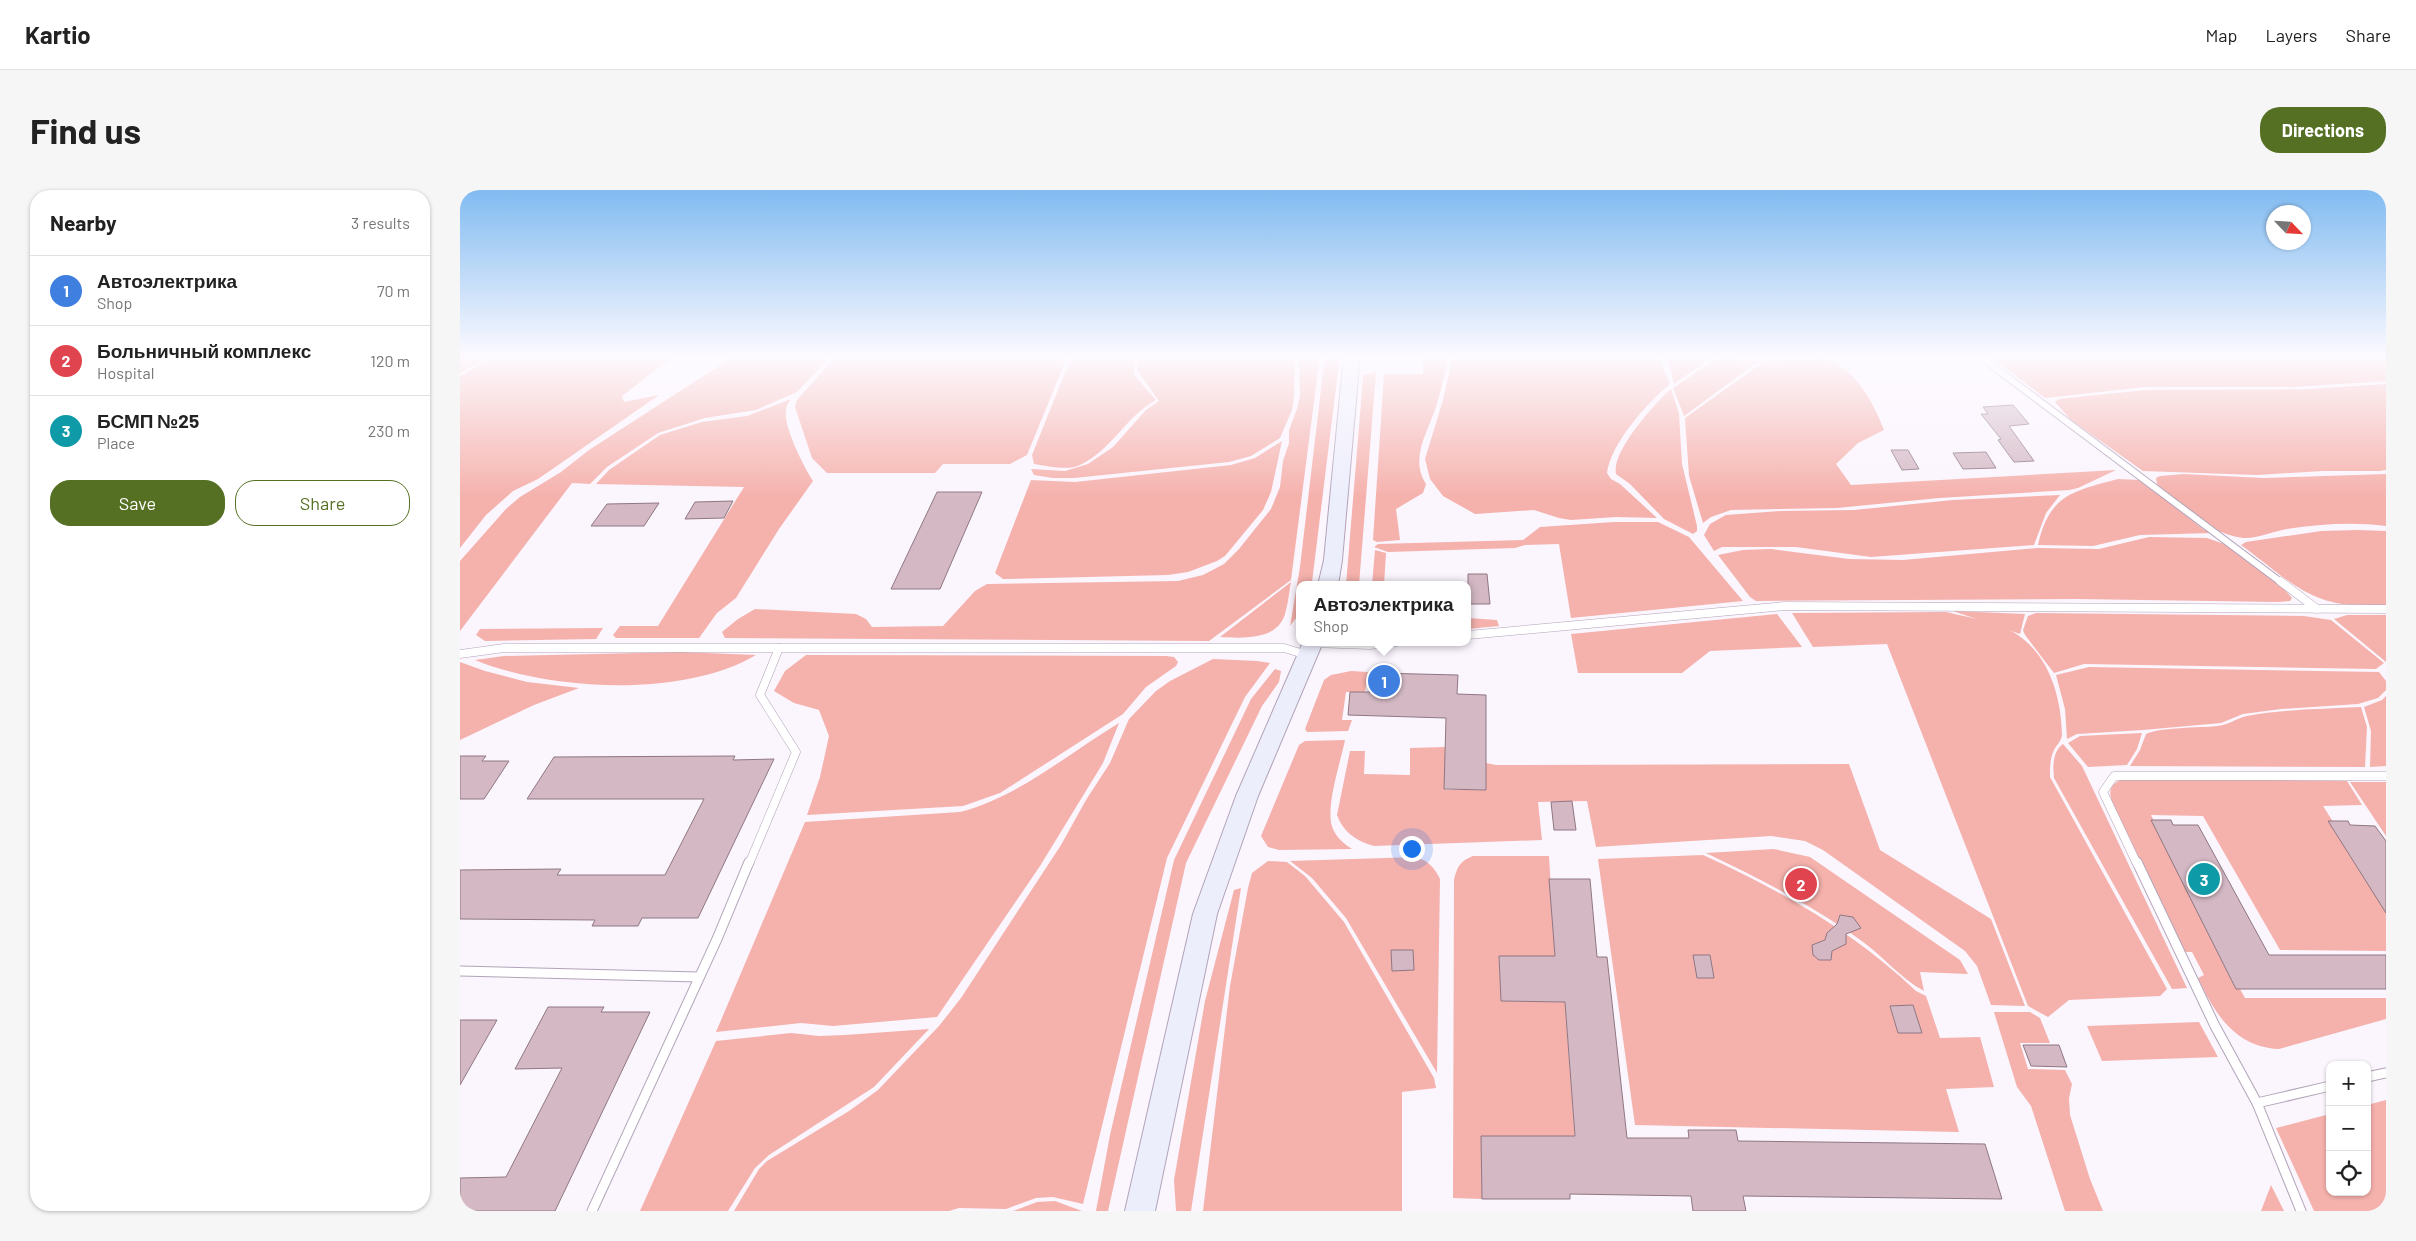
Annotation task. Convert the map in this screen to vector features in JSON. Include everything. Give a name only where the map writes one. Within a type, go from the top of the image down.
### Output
[{"type":"main road","points":[[1329,581],[1334,560],[1348,403]]},
{"type":"main road","points":[[1140,1211],[1205,914],[1247,796],[1311,647]]},
{"type":"lane","points":[[2042,403],[2317,609]]},
{"type":"lane","points":[[1471,636],[1785,606],[2386,609]]},
{"type":"lane","points":[[460,654],[504,648],[1284,648],[1340,646]]},
{"type":"lane","points":[[592,1211],[699,977],[796,752],[760,695],[779,648]]},
{"type":"lane","points":[[2301,1211],[2257,1102],[2215,1026],[2103,792],[2114,776],[2386,776]]},
{"type":"lane","points":[[460,971],[699,977]]},
{"type":"lane","points":[[2371,1076],[2386,1073]]},
{"type":"lane","points":[[2257,1102],[2326,1087]]},
{"type":"shaded area","points":[[460,403],[648,403],[538,479],[513,491],[486,515],[460,548]]},
{"type":"shaded area","points":[[662,403],[773,403],[756,410],[705,418],[658,433],[607,467],[590,484],[572,483],[460,631],[460,561],[506,509],[520,497],[561,472],[589,450]]},
{"type":"shaded area","points":[[782,403],[789,403],[786,409],[786,417],[791,436],[813,481],[779,529],[736,598],[717,613],[699,638],[616,638],[613,635],[620,626],[658,626],[744,487],[596,484],[609,470],[660,435],[702,422],[747,416]]},
{"type":"shaded area","points":[[796,403],[1048,403],[1027,455],[1010,464],[943,464],[935,473],[827,473],[812,458],[795,407]]},
{"type":"shaded area","points":[[1053,403],[1152,403],[1136,415],[1101,451],[1080,465],[1064,468],[1034,464],[1032,455]]},
{"type":"shaded area","points":[[1157,403],[1293,403],[1280,438],[1251,456],[1229,462],[1074,478],[1053,478],[1034,475],[1031,469],[1065,471],[1088,464],[1113,447],[1146,410]]},
{"type":"shaded area","points":[[1298,403],[1314,403],[1291,580],[1209,641],[725,638],[722,632],[738,619],[755,609],[856,614],[866,619],[872,627],[943,626],[975,591],[987,584],[1178,581],[1203,575],[1224,564],[1239,549],[1271,509],[1280,487],[1283,461],[1289,443],[1289,430]]},
{"type":"shaded area","points":[[1319,403],[1334,403],[1312,581],[1298,581]]},
{"type":"shaded area","points":[[1361,403],[1374,403],[1359,581],[1346,581]]},
{"type":"shaded area","points":[[1382,403],[1437,403],[1420,452],[1421,474],[1426,484],[1423,493],[1396,509],[1400,540],[1377,542],[1373,540]]},
{"type":"shaded area","points":[[1442,403],[1650,403],[1631,424],[1615,449],[1607,473],[1611,479],[1620,484],[1657,518],[1616,517],[1571,520],[1534,510],[1475,514],[1443,496],[1430,479],[1425,459]]},
{"type":"shaded area","points":[[1658,403],[1676,403],[1679,413],[1682,464],[1697,526],[1697,531],[1693,534],[1664,519],[1630,484],[1616,474],[1616,465],[1627,441]]},
{"type":"shaded area","points":[[1679,403],[1702,403],[1684,416]]},
{"type":"shaded area","points":[[1706,403],[1871,403],[1884,430],[1858,443],[1836,464],[1851,485],[2116,470],[2078,488],[2069,490],[1939,498],[1837,508],[1731,510],[1711,517],[1703,523],[1689,476],[1685,418]]},
{"type":"shaded area","points":[[2056,403],[2386,403],[2386,470],[2257,475],[2143,471],[2071,420]]},
{"type":"shaded area","points":[[1282,441],[1271,492],[1263,510],[1225,556],[1217,561],[1188,572],[1168,575],[1003,579],[995,573],[1031,480],[1075,482],[1231,465],[1255,458]]},
{"type":"shaded area","points":[[2184,474],[2263,478],[2386,474],[2386,526],[2361,524],[2324,525],[2287,529],[2248,538],[2231,535],[2219,531],[2196,518],[2157,484],[2156,478],[2160,476]]},
{"type":"shaded area","points":[[2118,479],[2141,480],[2203,529],[2213,533],[2140,535],[2093,546],[2038,545],[2043,528],[2056,505],[2076,492]]},
{"type":"shaded area","points":[[2060,495],[2046,513],[2034,545],[1871,557],[1796,547],[1722,547],[1714,551],[1704,535],[1710,524],[1726,515],[1781,511],[1854,510],[1953,500]]},
{"type":"shaded area","points":[[1614,522],[1658,522],[1689,537],[1743,601],[1571,618],[1559,544],[1525,545],[1515,548],[1388,552],[1374,547],[1378,544],[1523,540],[1540,527]]},
{"type":"shaded area","points":[[2321,531],[2386,531],[2386,605],[2361,606],[2341,604],[2323,599],[2292,583],[2241,545],[2246,542]]},
{"type":"shaded area","points":[[2149,537],[2207,538],[2227,545],[2284,589],[2292,598],[2290,601],[2277,602],[2077,599],[1756,601],[1750,597],[1718,555],[1743,550],[1771,549],[1849,559],[1903,560],[2038,548],[2099,549]]},
{"type":"shaded area","points":[[1375,550],[1386,553],[1384,581],[1372,581]]},
{"type":"shaded area","points":[[1291,582],[1285,614],[1281,623],[1275,629],[1258,636],[1220,637]]},
{"type":"shaded area","points":[[1296,591],[1296,618],[1290,626]]},
{"type":"shaded area","points":[[1953,611],[2025,614],[2020,634]]},
{"type":"shaded area","points":[[1946,612],[1986,621],[2014,633],[2032,647],[2047,669],[2057,694],[2062,734],[2052,756],[2050,777],[2167,989],[2160,996],[2069,1000],[2048,1017],[2028,1006],[1887,644],[1813,647],[1792,613]]},
{"type":"shaded area","points":[[2036,613],[2304,616],[2331,620],[2384,663],[2376,669],[2084,664],[2054,673],[2023,630],[2028,616]]},
{"type":"shaded area","points":[[1777,614],[1802,647],[1710,651],[1682,673],[1578,673],[1571,634]]},
{"type":"shaded area","points":[[2347,615],[2386,615],[2386,662],[2334,619]]},
{"type":"shaded area","points":[[1471,618],[1497,620],[1499,626],[1471,629]]},
{"type":"shaded area","points":[[603,628],[596,639],[485,641],[476,635],[480,629]]},
{"type":"shaded area","points":[[681,652],[756,655],[726,669],[692,678],[655,684],[617,685],[578,683],[541,678],[475,660],[504,656]]},
{"type":"shaded area","points":[[806,655],[1166,656],[1174,657],[1178,662],[1176,666],[1146,687],[1123,714],[1000,793],[963,806],[807,815],[820,777],[829,736],[819,710],[794,703],[774,691],[785,671]]},
{"type":"shaded area","points":[[1213,659],[1270,663],[1245,697],[1167,858],[1083,1204],[1053,1197],[1036,1198],[1006,1209],[959,1208],[949,1211],[734,1211],[759,1169],[767,1161],[849,1111],[878,1090],[939,1026],[961,998],[1061,845],[1086,800],[1110,763],[1129,719],[1156,691],[1170,681]]},
{"type":"shaded area","points":[[460,662],[527,682],[579,688],[534,705],[460,740]]},
{"type":"shaded area","points":[[2089,667],[2379,672],[2386,681],[2386,690],[2378,698],[2358,704],[2281,709],[2243,714],[2221,723],[2077,734],[2067,739],[2065,709],[2056,675]]},
{"type":"shaded area","points":[[1275,669],[1281,671],[1279,682],[1262,706],[1186,863],[1108,1211],[1096,1211],[1110,1135],[1174,860],[1251,699]]},
{"type":"shaded area","points":[[1351,671],[1368,672],[1365,692],[1346,692],[1342,720],[1352,720],[1348,731],[1307,732],[1305,729],[1324,680],[1331,675]]},
{"type":"shaded area","points":[[2386,696],[2386,766],[2370,767],[2371,731],[2364,707],[2382,700]]},
{"type":"shaded area","points":[[2361,707],[2367,727],[2365,767],[2130,766],[2140,750],[2146,734],[2153,732],[2218,726],[2247,716],[2275,712]]},
{"type":"shaded area","points":[[1119,723],[1103,763],[1040,866],[937,1017],[833,1026],[801,1023],[716,1032],[805,822],[960,812],[1003,796],[1023,785]]},
{"type":"shaded area","points":[[2142,733],[2137,749],[2127,765],[2088,767],[2068,743],[2080,736]]},
{"type":"shaded area","points":[[1345,740],[1334,785],[1331,821],[1337,835],[1352,849],[1279,850],[1268,847],[1261,836],[1299,745],[1305,741]]},
{"type":"shaded area","points":[[2063,744],[2082,766],[2187,988],[2172,989],[2054,778],[2055,755]]},
{"type":"shaded area","points":[[1445,747],[1445,790],[1486,790],[1486,763],[1496,765],[1849,764],[1880,850],[1991,919],[2025,1006],[1991,1005],[1977,966],[1965,951],[1823,850],[1805,841],[1771,836],[1596,847],[1587,801],[1538,802],[1542,840],[1374,846],[1361,841],[1347,831],[1337,815],[1350,751],[1365,751],[1364,774],[1410,775],[1410,748]]},
{"type":"shaded area","points":[[2125,778],[2347,781],[2362,805],[2323,806],[2386,905],[2386,951],[2280,950],[2203,816],[2151,815],[2211,937],[2245,998],[2386,998],[2386,1019],[2279,1049],[2264,1047],[2250,1042],[2228,1026],[2219,1016],[2198,978],[2204,975],[2192,952],[2185,952],[2113,806],[2111,788]]},
{"type":"shaded area","points":[[2350,782],[2386,782],[2386,836]]},
{"type":"shaded area","points":[[1774,849],[1810,857],[1960,960],[1968,974],[1920,972],[1924,991],[1907,980],[1867,945],[1823,915],[1765,882],[1706,853]]},
{"type":"shaded area","points":[[1703,855],[1788,898],[1842,931],[1867,950],[1916,991],[1926,996],[1940,1038],[1980,1037],[1994,1087],[1946,1089],[1959,1132],[1635,1125],[1598,859]]},
{"type":"shaded area","points":[[1473,856],[1549,856],[1555,956],[1499,956],[1501,1001],[1565,1002],[1575,1139],[1566,1136],[1481,1136],[1482,1199],[1453,1198],[1454,880],[1460,865]]},
{"type":"shaded area","points":[[1417,857],[1431,865],[1440,879],[1437,1073],[1346,918],[1312,878],[1290,861]]},
{"type":"shaded area","points":[[1268,861],[1287,862],[1305,876],[1344,922],[1434,1078],[1436,1088],[1402,1092],[1402,1211],[1203,1211],[1230,986],[1248,888],[1252,873]]},
{"type":"shaded area","points":[[1241,888],[1191,1211],[1176,1211],[1174,1180],[1205,1001],[1234,890]]},
{"type":"shaded area","points":[[1994,1012],[2030,1012],[2040,1018],[2050,1043],[2020,1043],[2028,1069],[2065,1070],[2072,1084],[2069,1098],[2070,1115],[2090,1179],[2103,1211],[2065,1211],[2031,1106],[2017,1087]]},
{"type":"shaded area","points":[[2199,1022],[2218,1057],[2102,1061],[2087,1026]]},
{"type":"shaded area","points":[[929,1029],[874,1087],[769,1155],[755,1168],[728,1211],[640,1211],[716,1041],[791,1033],[819,1036]]},
{"type":"shaded area","points":[[2386,1100],[2386,1211],[2314,1211],[2276,1128],[2326,1115],[2326,1196],[2371,1196],[2371,1104]]},
{"type":"shaded area","points":[[2271,1185],[2284,1211],[2261,1211]]},
{"type":"shaded area","points":[[1055,1201],[1082,1211],[1013,1211],[1037,1202]]},
{"type":"building","points":[[2013,405],[2029,424],[2009,426],[2034,461],[2014,462],[1998,440],[2001,439],[1981,414],[1988,414],[1983,407]]},
{"type":"building","points":[[1891,450],[1908,450],[1919,469],[1902,470]]},
{"type":"building","points":[[1986,452],[1996,468],[1963,469],[1953,453]]},
{"type":"building","points":[[937,492],[982,492],[940,589],[891,589]]},
{"type":"building","points":[[733,501],[724,518],[685,519],[695,502]]},
{"type":"building","points":[[659,503],[644,526],[591,526],[607,504]]},
{"type":"building","points":[[1468,574],[1487,574],[1490,604],[1471,604],[1471,581],[1468,581]]},
{"type":"building","points":[[1378,673],[1458,675],[1457,694],[1486,695],[1486,790],[1444,789],[1446,718],[1348,715],[1350,692],[1377,692]]},
{"type":"building","points":[[460,756],[486,756],[482,761],[509,761],[484,799],[460,799]]},
{"type":"building","points":[[735,756],[733,760],[774,759],[698,918],[642,918],[638,926],[592,926],[595,920],[460,919],[460,870],[561,869],[557,875],[665,875],[704,799],[527,799],[554,757]]},
{"type":"building","points":[[1572,801],[1576,830],[1554,830],[1551,802]]},
{"type":"building","points":[[2151,820],[2171,820],[2173,825],[2198,825],[2269,955],[2386,955],[2386,989],[2236,989]]},
{"type":"building","points":[[2328,821],[2348,821],[2350,825],[2375,826],[2386,841],[2386,913]]},
{"type":"building","points":[[1549,879],[1590,879],[1597,957],[1607,957],[1627,1138],[1689,1138],[1688,1130],[1736,1130],[1738,1141],[1985,1144],[2002,1199],[1743,1196],[1746,1211],[1693,1211],[1691,1196],[1570,1194],[1570,1199],[1482,1199],[1481,1136],[1575,1136],[1565,1002],[1501,1001],[1499,956],[1555,956]]},
{"type":"building","points":[[1840,915],[1853,917],[1861,928],[1846,934],[1846,944],[1832,951],[1831,960],[1819,960],[1813,955],[1812,945],[1825,940],[1827,933],[1837,924]]},
{"type":"building","points":[[1391,950],[1413,950],[1414,970],[1392,971]]},
{"type":"building","points":[[1693,955],[1710,955],[1714,978],[1697,978]]},
{"type":"building","points":[[1913,1005],[1922,1033],[1898,1033],[1890,1006]]},
{"type":"building","points":[[548,1007],[604,1007],[601,1012],[650,1012],[555,1211],[460,1211],[460,1178],[506,1177],[562,1068],[515,1069]]},
{"type":"building","points":[[460,1020],[497,1020],[460,1085]]},
{"type":"building","points":[[2023,1045],[2059,1045],[2067,1067],[2031,1066]]},
{"type":"place","name":"Автоэлектрика","points":[[1384,681]]},
{"type":"place","name":"БСМП №25","points":[[2204,879]]},
{"type":"place","name":"Больничный комплекс","points":[[1801,884]]}]
